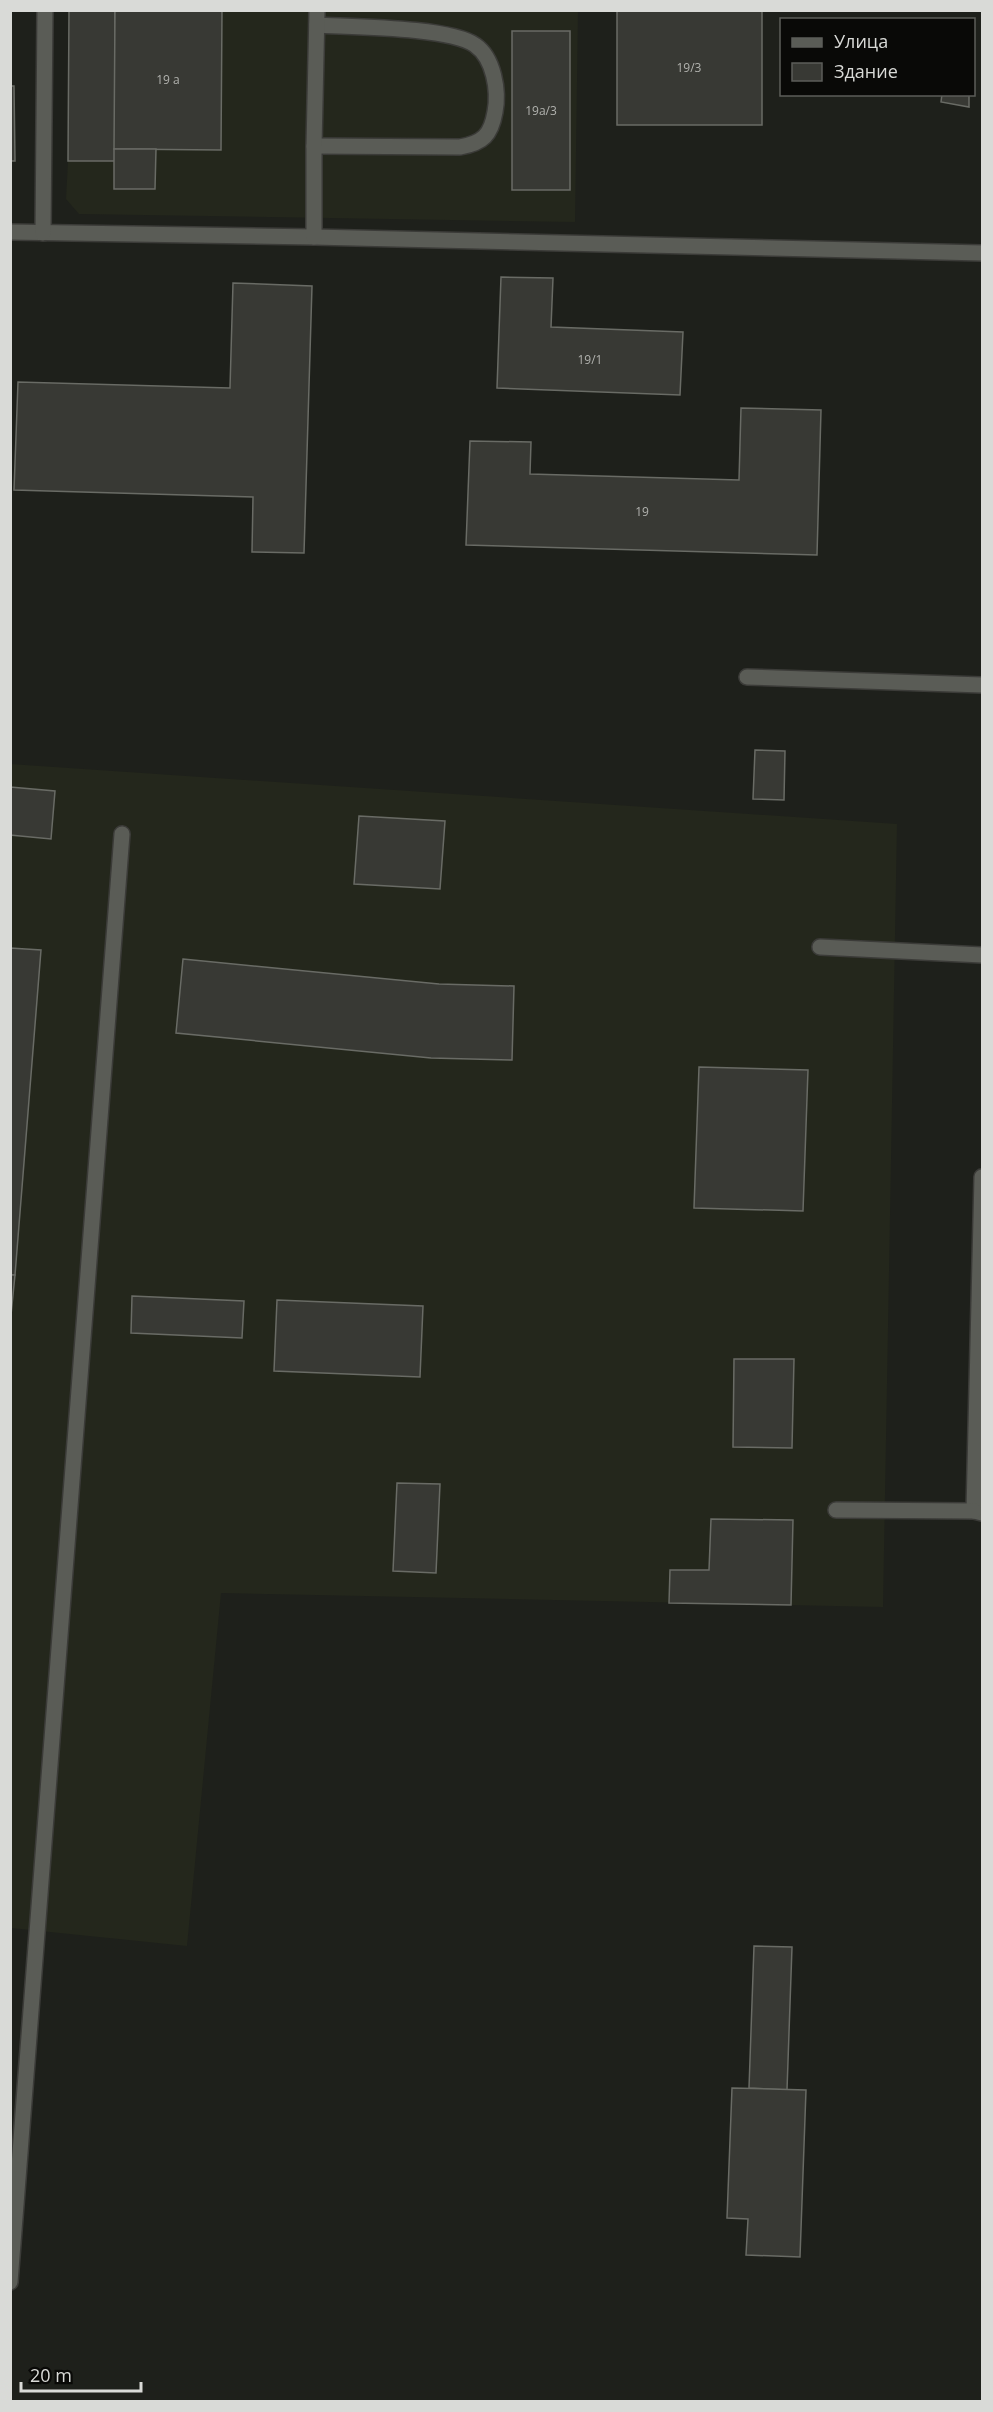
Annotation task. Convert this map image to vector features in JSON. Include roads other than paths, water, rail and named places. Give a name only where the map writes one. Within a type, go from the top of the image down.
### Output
[{"type":"lane","points":[[44,233],[45,10]]},
{"type":"lane","points":[[314,146],[460,147],[476,144],[487,135],[494,120],[496,106],[491,67],[486,55],[475,44],[448,34],[317,18],[314,146],[314,237]]},
{"type":"lane","points":[[10,232],[314,237],[982,254]]},
{"type":"lane","points":[[747,678],[982,685]]},
{"type":"lane","points":[[10,2282],[122,834]]},
{"type":"lane","points":[[820,947],[982,955]]},
{"type":"lane","points":[[836,1510],[978,1512],[982,1177]]}]
